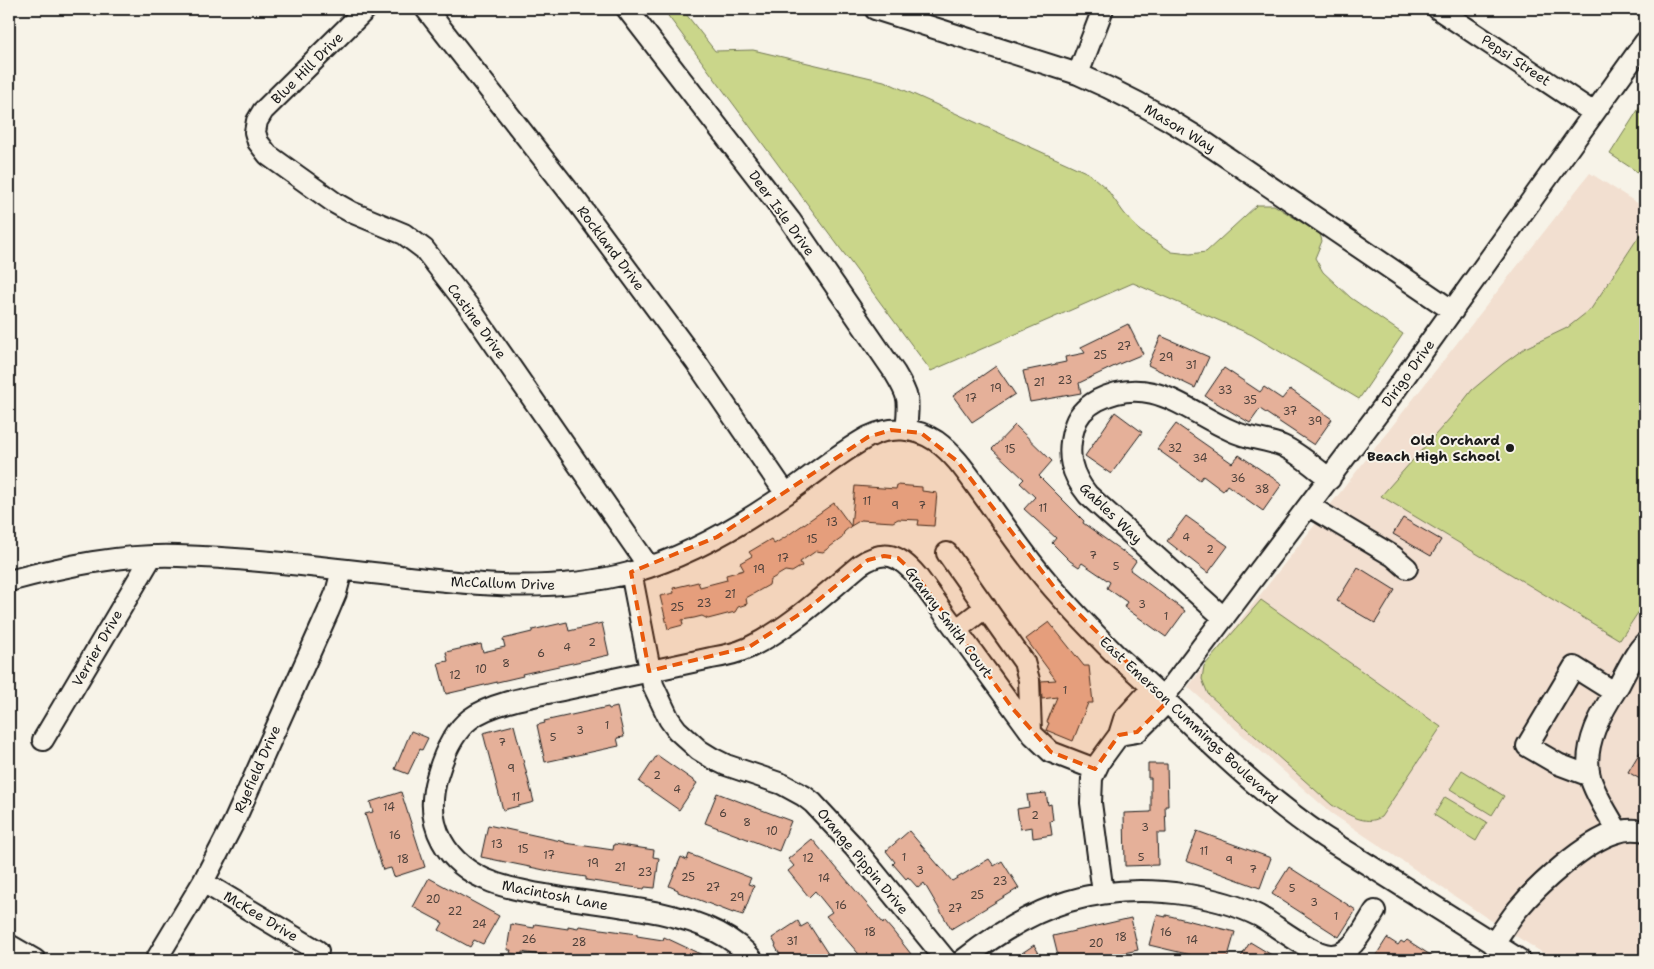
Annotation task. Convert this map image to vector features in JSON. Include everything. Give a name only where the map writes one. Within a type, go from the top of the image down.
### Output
[{"type":"street","name":"Blue Hill Drive","points":[[255,132],[257,121],[263,111],[366,9]]},
{"type":"street","name":"Rockland Drive","points":[[426,9],[578,203],[696,362],[786,494]]},
{"type":"street","name":"Deer Isle Drive","points":[[627,9],[790,220],[895,373],[908,397],[906,430]]},
{"type":"street","name":"Mason Way","points":[[875,9],[1078,74],[1159,113],[1453,311]]},
{"type":"street","points":[[1078,74],[1103,9]]},
{"type":"street","name":"Pepsi Street","points":[[1438,9],[1594,113]]},
{"type":"street","name":"Dirigo Drive","points":[[1095,769],[1119,735],[1124,718],[1161,696],[1224,618],[1330,479],[1453,311],[1645,42]]},
{"type":"street","name":"Castine Drive","points":[[255,132],[258,142],[268,155],[318,192],[351,212],[404,234],[424,249],[469,307],[640,570]]},
{"type":"street","name":"Gables Way","points":[[1224,618],[1088,495],[1079,483],[1073,472],[1070,457],[1071,436],[1081,414],[1090,404],[1104,397],[1133,390],[1149,392],[1168,397],[1234,432],[1282,446],[1330,479]]},
{"type":"street","name":"McCallum Drive","points":[[9,581],[36,573],[100,560],[152,556],[218,558],[472,584],[514,586],[578,584],[640,570],[670,559],[717,537],[786,494],[868,437],[883,431],[906,430]]},
{"type":"street","name":"East Emerson Cummings Boulevard","points":[[906,430],[928,436],[947,450],[970,476],[1045,578],[1097,635],[1252,782],[1299,820],[1520,960]]},
{"type":"street","points":[[1309,506],[1393,556],[1407,568]]},
{"type":"street","points":[[947,553],[1021,656],[1028,672],[1031,732]]},
{"type":"street","name":"Verrier Drive","points":[[43,740],[152,556]]},
{"type":"street","name":"Granny Smith Court","points":[[649,671],[734,653],[748,648],[806,610],[868,560],[877,557],[898,558],[917,576],[1043,746],[1051,752],[1095,769]]},
{"type":"street","name":"Ryefield Drive","points":[[156,960],[203,882],[234,822],[336,593],[342,570]]},
{"type":"street","name":"Orange Pippin Drive","points":[[640,570],[649,671],[653,685],[669,718],[688,740],[712,758],[726,765],[782,784],[814,803],[854,848],[946,960]]},
{"type":"street","points":[[956,630],[986,607]]},
{"type":"street","points":[[1618,832],[1595,790],[1590,776],[1589,763],[1593,734],[1601,713],[1645,643]]},
{"type":"street","points":[[1590,776],[1558,764],[1527,746],[1574,667],[1614,692]]},
{"type":"street","name":"Macintosh Lane","points":[[649,671],[522,699],[481,712],[469,719],[450,742],[442,759],[432,797],[432,808],[437,831],[446,849],[461,866],[492,882],[546,895],[659,913],[682,919],[730,940],[752,960]]},
{"type":"street","points":[[1095,769],[1091,787],[1091,803],[1103,893]]},
{"type":"street","points":[[1493,944],[1518,909],[1543,884],[1589,847],[1618,832],[1645,831]]},
{"type":"street","name":"McKee Drive","points":[[203,882],[318,951]]},
{"type":"street","points":[[963,960],[992,939],[1027,918],[1068,901],[1103,893],[1159,891],[1201,897],[1228,904],[1260,916],[1310,948],[1328,955],[1340,954],[1350,948],[1375,912]]},
{"type":"street","points":[[9,945],[35,960]]},
{"type":"highlighted area","points":[[891,430],[921,433],[957,461],[1061,596],[1167,702],[1137,732],[1119,735],[1095,769],[1051,752],[1013,709],[917,576],[898,558],[884,556],[868,560],[806,610],[749,647],[649,671],[631,572],[717,537],[868,437]]},
{"type":"shaded area","name":"Old Orchard Beach High School","points":[[1590,173],[1645,208],[1645,960],[1554,960],[1484,916],[1331,813],[1188,687]]},
{"type":"green space","points":[[663,9],[682,9],[715,51],[753,50],[884,81],[1088,173],[1106,188],[1140,231],[1172,252],[1190,254],[1206,252],[1257,205],[1274,205],[1320,234],[1322,241],[1315,258],[1323,272],[1351,298],[1403,334],[1359,399],[1252,335],[1133,283],[931,371]]},
{"type":"green space","points":[[1645,99],[1645,177],[1610,154]]},
{"type":"green space","points":[[1645,227],[1645,602],[1620,640],[1381,496],[1451,417],[1472,390],[1525,348],[1567,328],[1591,309]]},
{"type":"green space","points":[[1261,600],[1441,727],[1381,817],[1375,820],[1362,820],[1332,805],[1208,694],[1202,679],[1204,666]]},
{"type":"green space","points":[[1462,770],[1504,796],[1492,815],[1450,789]]},
{"type":"green space","points":[[1445,797],[1487,822],[1476,841],[1434,815]]},
{"type":"building","points":[[1128,324],[1143,354],[1079,383],[1081,393],[1030,402],[1023,371],[1066,362],[1065,357],[1085,353],[1081,347]]},
{"type":"building","points":[[1161,336],[1209,357],[1195,388],[1148,365]]},
{"type":"building","points":[[996,366],[1015,394],[972,422],[953,396]]},
{"type":"building","points":[[1224,368],[1260,392],[1264,387],[1282,399],[1290,389],[1332,419],[1314,445],[1260,409],[1250,423],[1205,396]]},
{"type":"building","points":[[1115,412],[1142,432],[1111,474],[1085,456]]},
{"type":"building","points":[[1176,424],[1232,463],[1239,455],[1282,484],[1263,511],[1227,485],[1223,491],[1203,476],[1200,480],[1157,449]]},
{"type":"building","points":[[1015,425],[1052,461],[1039,476],[1084,521],[1083,523],[1136,561],[1130,570],[1185,611],[1166,637],[1124,607],[1127,602],[1107,588],[1110,582],[1082,563],[1079,567],[1070,561],[1052,543],[1056,538],[1024,509],[1035,497],[1020,483],[1024,479],[992,449]]},
{"type":"building","points":[[897,485],[922,487],[922,491],[937,493],[934,526],[918,525],[919,520],[898,519],[893,522],[861,520],[851,526],[855,486],[896,489]]},
{"type":"building","points":[[834,503],[851,526],[844,532],[842,538],[823,552],[816,551],[800,562],[802,566],[792,572],[785,571],[770,580],[769,585],[746,598],[747,604],[738,607],[735,612],[708,619],[702,616],[682,620],[683,625],[668,629],[660,596],[674,593],[673,588],[698,582],[700,587],[727,580],[726,575],[744,570],[740,563],[752,556],[749,552],[771,539],[774,544]]},
{"type":"building","points":[[1186,516],[1228,546],[1208,573],[1167,541]]},
{"type":"building","points":[[1403,518],[1441,540],[1431,556],[1393,534]]},
{"type":"building","points":[[1358,567],[1395,590],[1375,623],[1337,601]]},
{"type":"building","points":[[567,622],[569,631],[602,623],[609,655],[522,674],[523,676],[446,694],[438,663],[448,661],[446,652],[481,644],[483,652],[505,647],[503,639]]},
{"type":"building","points":[[1049,622],[1084,666],[1089,666],[1093,703],[1088,703],[1073,741],[1046,730],[1049,723],[1047,722],[1057,697],[1042,699],[1041,681],[1056,680],[1026,639]]},
{"type":"building","points":[[608,707],[609,709],[617,707],[624,737],[617,738],[619,746],[545,762],[537,725],[545,723],[544,721]]},
{"type":"building","points":[[514,725],[534,802],[503,810],[483,733]]},
{"type":"building","points":[[411,731],[428,738],[422,750],[420,749],[408,774],[395,769]]},
{"type":"building","points":[[1645,744],[1645,782],[1628,772]]},
{"type":"building","points":[[657,755],[697,783],[679,810],[639,782]]},
{"type":"building","points":[[1148,764],[1167,764],[1168,806],[1165,806],[1166,833],[1157,833],[1158,865],[1125,866],[1124,813],[1151,812],[1151,778],[1148,778]]},
{"type":"building","points":[[401,792],[425,867],[394,877],[391,868],[383,870],[365,814],[373,812],[370,802]]},
{"type":"building","points":[[717,793],[791,821],[779,851],[705,823]]},
{"type":"building","points":[[1046,793],[1048,805],[1051,804],[1053,820],[1050,821],[1052,835],[1033,838],[1032,827],[1020,829],[1017,809],[1029,807],[1027,795]]},
{"type":"building","points":[[488,825],[565,843],[613,850],[614,844],[654,850],[653,857],[659,858],[655,888],[645,887],[644,889],[586,880],[586,877],[481,857]]},
{"type":"building","points":[[909,831],[952,881],[989,859],[994,866],[1002,861],[1019,888],[951,929],[924,883],[918,888],[908,877],[906,879],[893,864],[895,862],[886,851]]},
{"type":"building","points":[[1197,831],[1271,858],[1260,888],[1186,861]]},
{"type":"building","points":[[812,839],[883,923],[884,921],[892,930],[914,960],[864,960],[826,916],[832,912],[815,891],[809,897],[788,871],[794,866],[788,859]]},
{"type":"building","points":[[689,854],[751,878],[748,884],[754,886],[743,915],[678,892],[678,890],[669,886],[681,857],[687,860]]},
{"type":"building","points":[[1289,867],[1356,910],[1339,937],[1272,894]]},
{"type":"building","points":[[429,878],[499,916],[483,944],[474,940],[470,947],[439,930],[443,923],[413,907]]},
{"type":"building","points":[[1157,915],[1166,917],[1166,915],[1235,932],[1227,960],[1201,958],[1200,960],[1189,960],[1191,955],[1149,945]]},
{"type":"building","points":[[1131,918],[1138,950],[1091,960],[1059,960],[1053,936]]},
{"type":"building","points":[[798,921],[801,927],[808,923],[832,960],[783,960],[772,938]]},
{"type":"building","points":[[511,924],[534,928],[535,924],[568,929],[568,926],[578,928],[579,926],[637,934],[637,936],[663,940],[664,937],[713,960],[564,960],[522,952],[522,955],[510,953],[511,950],[507,950]]},
{"type":"building","points":[[1387,938],[1398,945],[1401,941],[1404,943],[1407,940],[1438,960],[1373,960]]},
{"type":"building","points":[[1250,942],[1280,960],[1239,960]]},
{"type":"building","points":[[1034,945],[1043,960],[1027,960],[1022,953]]},
{"type":"place","name":"Old Orchard Beach High School","points":[[1510,448]]}]
